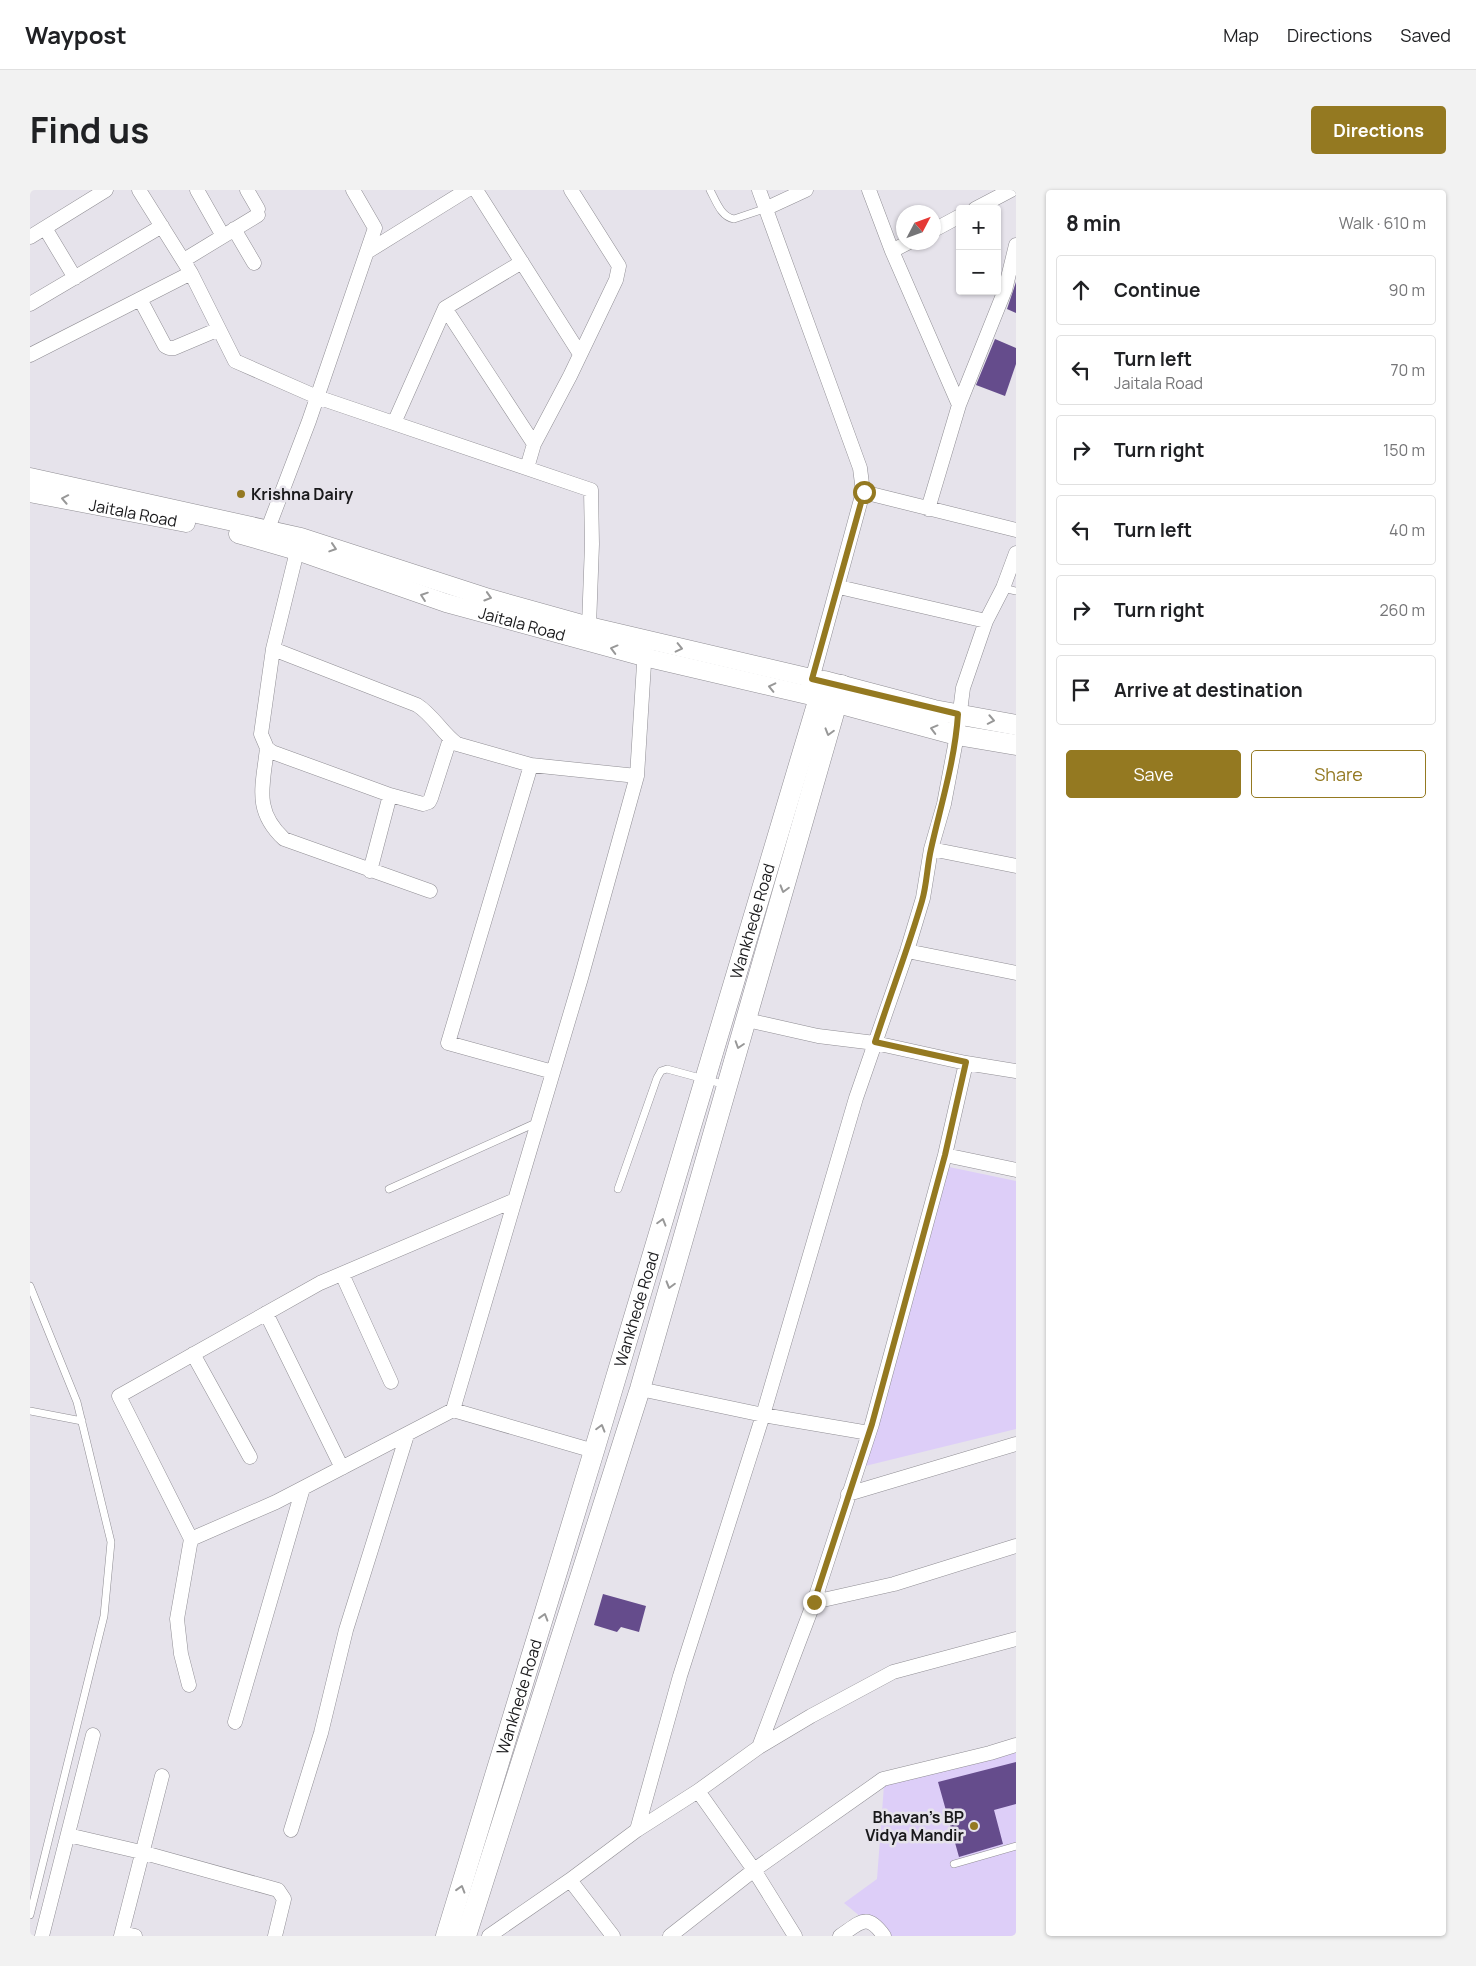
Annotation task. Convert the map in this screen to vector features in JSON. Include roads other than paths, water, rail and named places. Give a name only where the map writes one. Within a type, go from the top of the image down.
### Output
[{"type":"main road","name":"Jaitala Road","points":[[824,690],[1016,725]]},
{"type":"main road","name":"Jaitala Road","points":[[824,690],[957,735],[1016,745]]},
{"type":"main road","name":"Wankhede Road","points":[[466,1936],[640,1389],[726,1085],[748,1020],[824,690]]},
{"type":"main road","name":"Wankhede Road","points":[[446,1936],[594,1451],[704,1078],[824,690]]},
{"type":"street","points":[[30,237],[106,190]]},
{"type":"street","points":[[197,190],[254,263]]},
{"type":"street","points":[[184,260],[258,212],[247,190]]},
{"type":"street","points":[[265,535],[317,397],[375,228],[353,190]]},
{"type":"street","points":[[367,252],[467,190]]},
{"type":"street","points":[[476,190],[580,354]]},
{"type":"street","points":[[527,468],[534,444],[616,280],[619,266],[571,190]]},
{"type":"street","points":[[760,190],[860,468],[864,492],[839,587],[824,690]]},
{"type":"street","points":[[767,208],[806,190]]},
{"type":"street","points":[[869,190],[892,251],[959,405]]},
{"type":"street","points":[[983,205],[1011,190]]},
{"type":"street","points":[[143,191],[162,226],[184,260],[235,361],[317,397],[591,490],[592,544],[588,626]]},
{"type":"street","points":[[941,226],[956,218]]},
{"type":"street","points":[[30,304],[162,226]]},
{"type":"street","points":[[45,228],[75,278]]},
{"type":"street","points":[[928,509],[959,405],[1005,290],[1016,245]]},
{"type":"street","points":[[892,251],[896,249]]},
{"type":"street","points":[[394,423],[445,308],[522,262]]},
{"type":"street","points":[[30,355],[191,273]]},
{"type":"street","points":[[140,299],[165,346],[169,348],[174,348],[219,328]]},
{"type":"street","points":[[445,308],[534,444]]},
{"type":"street","name":"Jaitala Road","points":[[30,477],[299,544],[588,626],[645,648]]},
{"type":"street","name":"Jaitala Road","points":[[30,492],[265,535]]},
{"type":"street","points":[[864,492],[1016,530]]},
{"type":"street","points":[[299,544],[273,649],[261,734],[267,748],[272,752],[390,796],[424,804],[432,798],[450,739]]},
{"type":"street","name":"Jaitala Road","points":[[299,544],[446,603],[824,690]]},
{"type":"street","points":[[637,1830],[680,1676],[763,1415],[830,1184],[923,898],[931,849],[944,804],[957,735],[958,714],[963,688],[986,621],[1010,590],[1016,553]]},
{"type":"street","points":[[839,587],[986,621]]},
{"type":"street","points":[[453,1410],[553,1072],[637,776],[645,648]]},
{"type":"street","points":[[273,649],[418,705],[457,744],[531,764],[637,776]]},
{"type":"street","points":[[267,748],[262,800],[266,816],[284,840],[430,891]]},
{"type":"street","points":[[531,764],[448,1043],[553,1072]]},
{"type":"street","points":[[370,870],[390,796]]},
{"type":"street","points":[[931,849],[1016,866]]},
{"type":"street","points":[[907,951],[1016,973]]},
{"type":"street","points":[[748,1020],[818,1036],[875,1042],[1016,1072]]},
{"type":"street","points":[[759,1747],[814,1602],[869,1433],[945,1155],[966,1062]]},
{"type":"street","points":[[945,1155],[1016,1170]]},
{"type":"street","points":[[189,1684],[181,1654],[177,1620],[191,1539],[118,1396],[320,1283],[515,1200]]},
{"type":"street","points":[[342,1274],[391,1382]]},
{"type":"street","points":[[266,1313],[342,1468]]},
{"type":"street","points":[[193,1354],[250,1457]]},
{"type":"street","points":[[640,1389],[763,1415],[869,1433]]},
{"type":"street","points":[[191,1539],[276,1502],[453,1410],[594,1451]]},
{"type":"street","points":[[291,1830],[320,1732],[346,1630],[406,1434]]},
{"type":"street","points":[[848,1494],[1016,1444]]},
{"type":"street","points":[[235,1722],[304,1488]]},
{"type":"street","points":[[814,1602],[894,1584],[1016,1546]]},
{"type":"street","points":[[489,1936],[570,1880],[637,1830],[698,1791],[759,1747],[811,1716],[893,1672],[1016,1639]]},
{"type":"street","points":[[42,1936],[93,1735]]},
{"type":"street","points":[[670,1936],[754,1870],[883,1780],[896,1775],[1016,1745]]},
{"type":"street","points":[[135,1936],[121,1934],[162,1776]]},
{"type":"street","points":[[698,1791],[754,1870],[795,1936]]},
{"type":"street","points":[[68,1835],[141,1852],[278,1890],[284,1899],[275,1936]]},
{"type":"street","points":[[570,1880],[613,1936]]},
{"type":"street","points":[[840,1936],[864,1922],[870,1921],[876,1925],[884,1936]]},
{"type":"lane","points":[[710,190],[724,215],[734,220],[767,208]]},
{"type":"lane","points":[[618,1189],[661,1071],[667,1069],[726,1085]]},
{"type":"lane","points":[[389,1189],[538,1122]]},
{"type":"lane","points":[[30,1286],[77,1402],[111,1542],[104,1616],[30,1915]]},
{"type":"lane","points":[[30,1411],[82,1421]]},
{"type":"lane","points":[[954,1864],[1016,1846]]},
{"type":"place","name":"Krishna Dairy","points":[[241,494]]},
{"type":"place","name":"Bhavan's BP Vidya Mandir","points":[[974,1826]]}]
